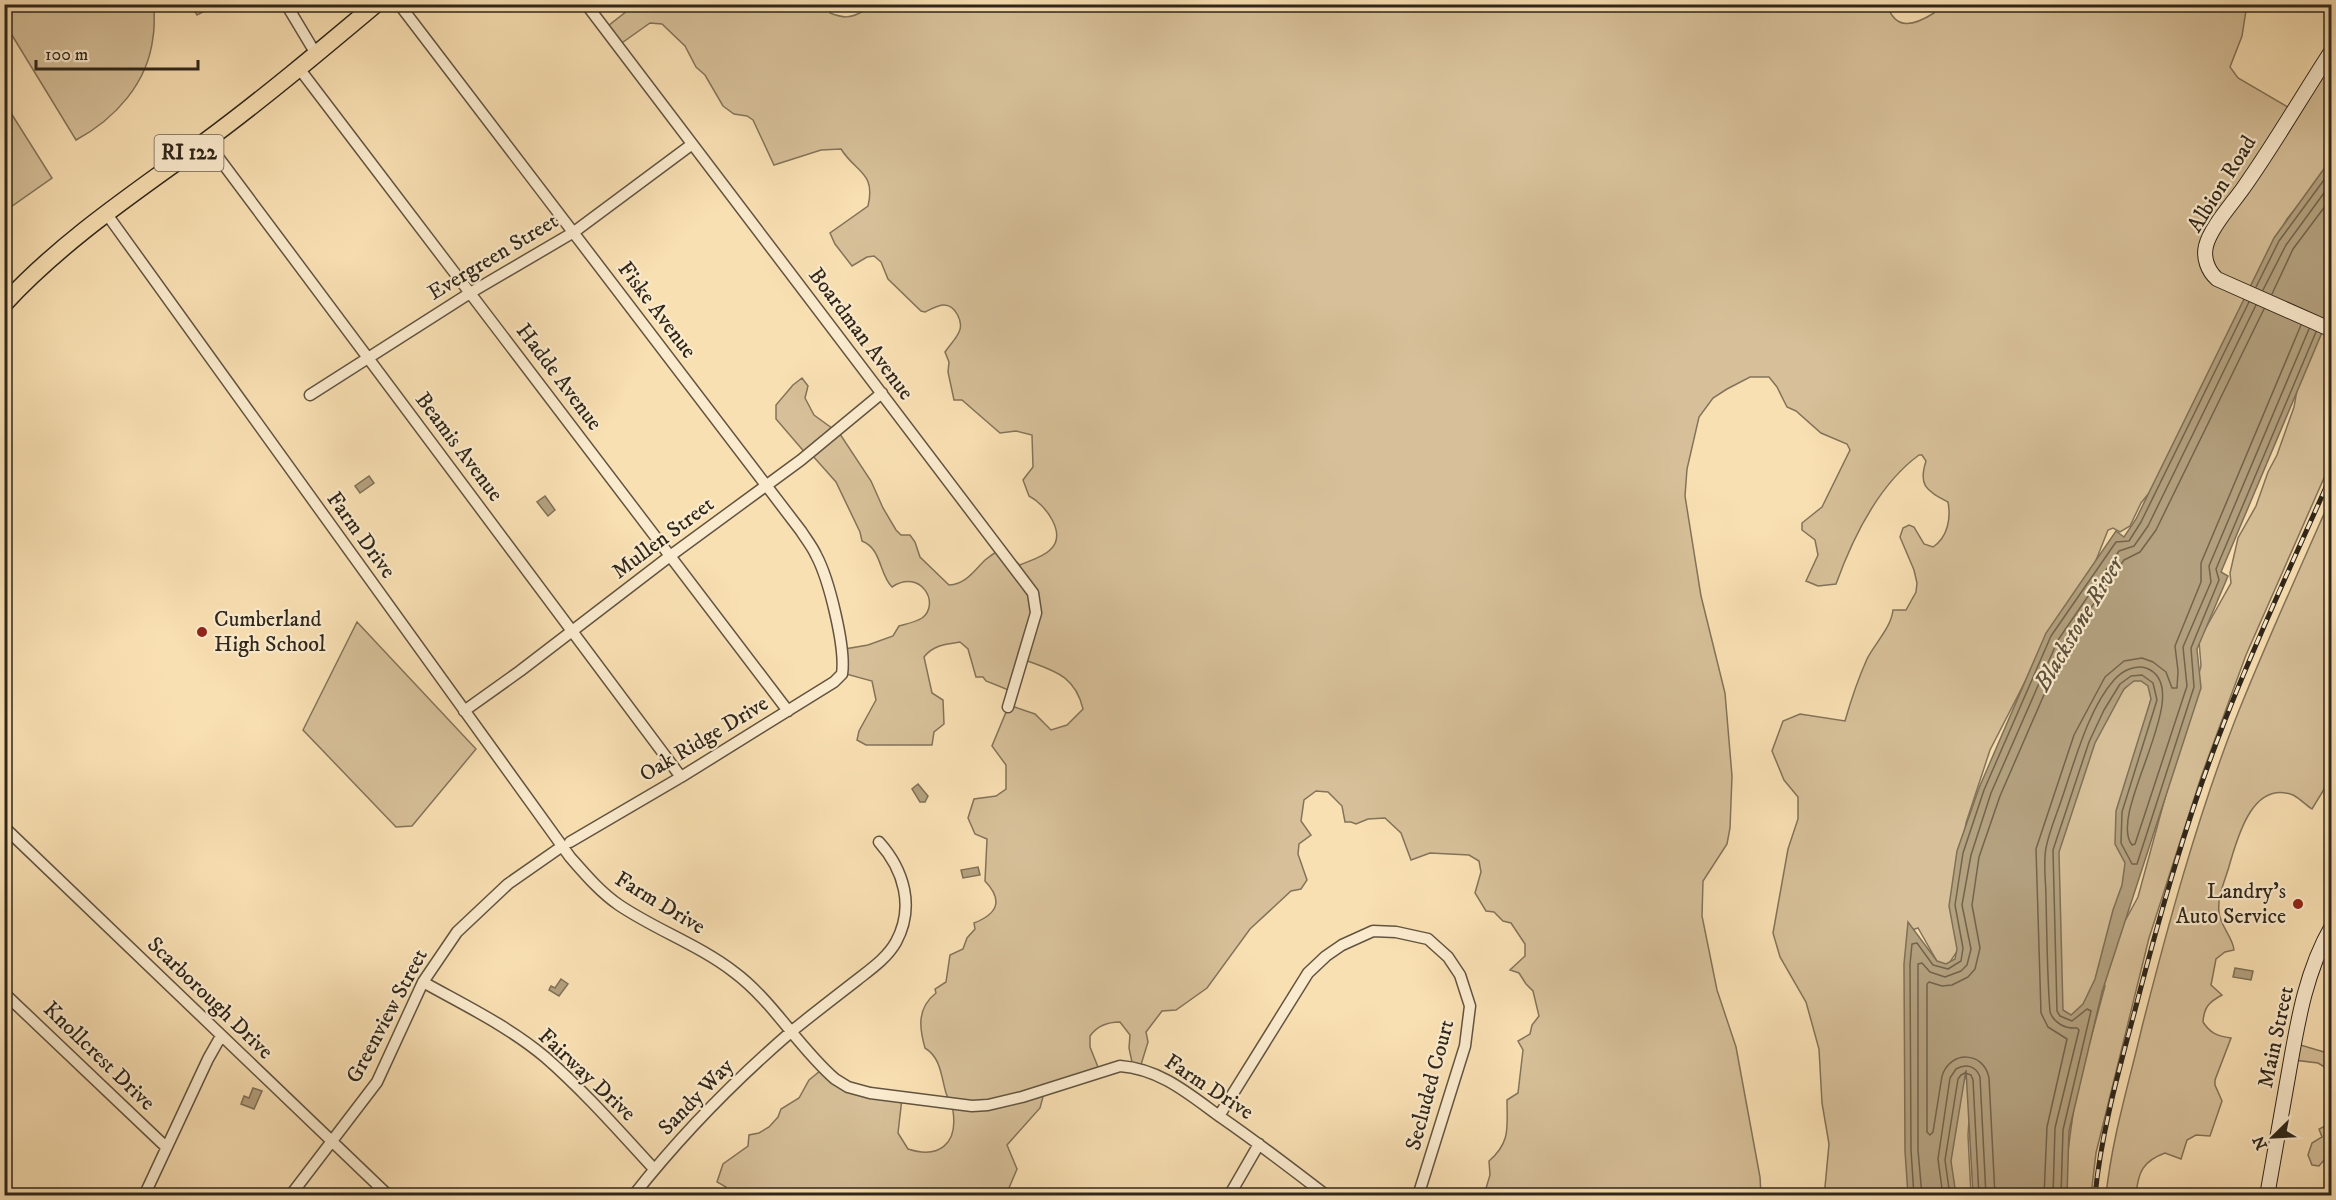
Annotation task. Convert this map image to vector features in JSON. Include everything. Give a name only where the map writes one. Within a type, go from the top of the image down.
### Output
[{"type":"main road","name":"RI 122","points":[[4,304],[46,262],[106,213],[206,141],[376,4]]},
{"type":"street","points":[[286,4],[316,54]]},
{"type":"street","name":"Fiske Avenue","points":[[399,4],[801,531],[816,555],[828,590],[844,658]]},
{"type":"street","name":"Boardman Avenue","points":[[586,4],[1033,593],[1036,613],[1008,707]]},
{"type":"street","name":"Albion Road","points":[[2331,50],[2206,244],[2205,256],[2213,275],[2331,330]]},
{"type":"street","name":"Hadde Avenue","points":[[298,67],[788,711]]},
{"type":"street","name":"Beamis Avenue","points":[[206,141],[681,777]]},
{"type":"street","name":"Evergreen Street","points":[[310,395],[470,293],[574,232],[691,145]]},
{"type":"street","name":"Farm Drive","points":[[106,213],[464,711],[595,885],[621,906],[734,972],[752,988],[835,1079],[870,1093],[972,1106],[988,1105],[1022,1097],[1120,1066],[1135,1067],[1161,1077],[1259,1144],[1327,1196]]},
{"type":"street","name":"Mullen Street","points":[[464,711],[801,460],[882,393]]},
{"type":"street","name":"Oak Ridge Drive","points":[[566,845],[788,711],[842,674],[844,658]]},
{"type":"street","name":"Scarborough Drive","points":[[4,827],[389,1196]]},
{"type":"street","name":"Sandy Way","points":[[633,1196],[709,1107],[792,1032],[882,960],[897,941],[905,918],[905,892],[898,868],[879,842]]},
{"type":"street","name":"Greenview Street","points":[[290,1196],[377,1082],[423,982],[457,932],[508,884],[566,845]]},
{"type":"street","name":"Main Street","points":[[2267,1196],[2293,1048],[2305,995],[2319,951],[2331,927]]},
{"type":"street","name":"Secluded Court","points":[[1219,1116],[1308,973],[1326,956],[1342,945],[1373,931],[1396,932],[1428,939],[1448,957],[1460,975],[1470,1006],[1465,1046],[1418,1196]]},
{"type":"street","name":"Fairway Drive","points":[[423,982],[503,1027],[543,1055],[572,1081],[654,1169]]},
{"type":"street","name":"Knollcrest Drive","points":[[4,993],[166,1147]]},
{"type":"street","points":[[144,1196],[221,1036]]},
{"type":"street","points":[[1230,1196],[1259,1144]]},
{"type":"shaded area","points":[[636,4],[825,5],[830,13],[846,17],[863,11],[863,4],[1887,4],[1895,19],[1906,24],[1920,21],[1934,13],[1935,5],[2247,4],[2242,36],[2230,67],[2238,78],[2293,110],[2331,54],[2331,165],[2287,219],[2263,264],[2162,477],[2141,503],[2130,526],[2120,532],[2113,528],[2108,530],[2083,593],[2027,678],[1990,750],[1966,823],[1960,864],[1958,950],[1948,965],[1938,963],[1918,928],[1912,930],[1916,1195],[1827,1195],[1825,1187],[1829,1144],[1822,1103],[1819,1049],[1806,1002],[1780,957],[1773,933],[1788,849],[1798,819],[1798,797],[1784,780],[1772,751],[1783,721],[1800,714],[1845,721],[1870,653],[1889,623],[1893,610],[1906,610],[1916,592],[1917,583],[1914,570],[1900,537],[1903,528],[1909,525],[1914,527],[1924,544],[1933,547],[1942,538],[1947,527],[1948,502],[1926,486],[1923,476],[1926,461],[1922,455],[1919,455],[1891,481],[1868,513],[1850,548],[1836,584],[1818,586],[1806,581],[1818,555],[1815,540],[1802,530],[1802,523],[1822,507],[1850,450],[1847,444],[1821,433],[1796,411],[1787,407],[1769,377],[1750,377],[1713,398],[1699,417],[1687,469],[1685,496],[1701,596],[1725,693],[1732,776],[1730,828],[1727,844],[1703,881],[1702,916],[1717,990],[1736,1047],[1760,1177],[1761,1195],[1484,1195],[1490,1175],[1489,1161],[1501,1147],[1506,1134],[1507,1100],[1518,1093],[1523,1050],[1518,1041],[1530,1034],[1532,1025],[1539,1016],[1533,991],[1519,973],[1510,970],[1525,956],[1525,944],[1511,923],[1503,921],[1494,912],[1486,911],[1475,893],[1481,872],[1479,861],[1469,855],[1430,853],[1411,860],[1401,833],[1385,818],[1368,819],[1356,824],[1345,822],[1342,806],[1328,792],[1316,791],[1304,800],[1301,821],[1311,835],[1299,844],[1298,854],[1307,880],[1301,889],[1291,891],[1250,929],[1207,988],[1176,1010],[1162,1011],[1146,1032],[1148,1042],[1140,1068],[1133,1067],[1129,1048],[1130,1035],[1120,1022],[1103,1025],[1090,1036],[1090,1047],[1100,1072],[1044,1093],[1040,1108],[1007,1145],[1017,1169],[1006,1195],[953,1195],[945,1191],[931,1196],[728,1195],[726,1187],[717,1182],[723,1164],[748,1146],[749,1135],[759,1133],[769,1127],[778,1117],[781,1109],[799,1098],[809,1080],[825,1067],[843,1082],[902,1098],[898,1133],[908,1149],[929,1152],[944,1146],[949,1140],[954,1123],[952,1109],[937,1062],[925,1048],[921,1018],[925,1005],[936,993],[935,989],[946,982],[950,955],[963,949],[967,938],[975,929],[974,923],[993,911],[995,906],[995,895],[985,881],[987,839],[975,834],[968,818],[974,799],[996,796],[1006,789],[1006,765],[992,746],[1009,705],[1035,714],[1051,730],[1067,725],[1083,709],[1069,681],[1054,671],[1025,660],[1011,691],[986,681],[983,677],[976,677],[968,649],[960,642],[945,644],[924,657],[932,693],[943,700],[944,724],[934,732],[932,745],[866,745],[857,740],[859,731],[876,700],[872,681],[846,674],[845,649],[868,645],[893,636],[899,626],[922,618],[927,612],[929,597],[925,590],[912,582],[902,582],[892,587],[888,582],[877,556],[862,541],[836,482],[812,455],[807,455],[776,419],[776,405],[802,378],[808,386],[805,398],[814,415],[840,434],[871,481],[896,530],[901,535],[910,535],[920,557],[949,585],[965,580],[985,560],[1001,549],[1020,565],[1044,555],[1055,543],[1057,536],[1052,520],[1042,506],[1029,496],[1023,480],[1033,467],[1032,435],[1016,431],[1000,433],[962,400],[954,400],[948,372],[949,362],[945,352],[960,328],[959,319],[952,308],[944,305],[925,312],[921,311],[888,279],[881,262],[874,256],[867,257],[852,266],[835,244],[830,233],[868,206],[870,195],[867,179],[841,149],[821,150],[774,165],[753,120],[747,116],[734,114],[723,106],[705,75],[696,67],[685,46],[662,24],[650,23],[619,45],[608,26]]},
{"type":"shaded area","points":[[23,5],[154,5],[154,29],[150,54],[137,84],[104,122],[76,140],[7,27],[10,13]]},
{"type":"shaded area","points":[[191,5],[216,5],[197,15]]},
{"type":"shaded area","points":[[4,102],[52,178],[5,211],[4,211]]},
{"type":"shaded area","points":[[2331,307],[2331,462],[2246,655],[2201,777],[2149,938],[2096,1153],[2091,1195],[2062,1195],[2079,1070],[2089,1045],[2105,986],[2102,978],[2066,1034],[2054,999],[2055,856],[2086,760],[2116,700],[2138,675],[2149,677],[2151,699],[2146,718],[2118,925],[2126,919],[2138,897],[2201,666],[2199,641],[2231,583],[2230,573],[2238,538],[2256,506],[2268,472],[2277,455],[2294,407],[2298,384]]},
{"type":"shaded area","points":[[2331,498],[2331,778],[2312,809],[2293,795],[2279,793],[2267,796],[2250,813],[2238,839],[2219,899],[2220,917],[2234,950],[2225,952],[2216,959],[2211,985],[2222,995],[2208,1006],[2203,1022],[2214,1033],[2231,1038],[2215,1080],[2222,1101],[2210,1136],[2196,1135],[2187,1140],[2181,1159],[2165,1153],[2151,1160],[2140,1174],[2136,1195],[2106,1195],[2117,1132],[2142,1027],[2207,798],[2245,695]]},
{"type":"shaded area","points":[[357,622],[476,749],[412,826],[396,827],[303,730]]},
{"type":"shaded area","points":[[2297,1044],[2331,1054],[2331,1071],[2318,1063],[2294,1060]]},
{"type":"shaded area","points":[[1965,1076],[1971,1091],[1968,1135],[1971,1195],[1950,1196],[1949,1173],[1962,1079]]},
{"type":"shaded area","points":[[2331,1123],[2331,1157],[2319,1166],[2312,1165],[2308,1155],[2312,1143],[2322,1137],[2319,1129]]},
{"type":"water","name":"Blackstone River","points":[[2331,159],[2331,311],[2221,572],[2228,576],[2197,649],[2201,688],[2102,992],[2069,1131],[2067,1195],[1973,1195],[1966,1070],[1951,1161],[1956,1195],[1908,1195],[1905,1151],[1904,964],[1908,922],[1937,961],[1946,964],[1955,959],[1957,949],[1949,906],[1957,851],[1979,788],[2046,633],[2116,531],[2124,537],[2136,519],[2274,238]],"holes":[[[2134,681],[2141,681],[2148,686],[2151,699],[2116,811],[2115,844],[2125,863],[2122,885],[2095,979],[2083,1004],[2071,1015],[2063,1010],[2059,852],[2095,743],[2124,689]]]},
{"type":"water","points":[[369,476],[374,483],[360,493],[355,486]]},
{"type":"water","points":[[545,496],[555,510],[548,516],[537,502]]},
{"type":"water","points":[[918,784],[928,796],[925,802],[920,802],[912,789]]},
{"type":"water","points":[[978,867],[980,875],[963,878],[961,870]]},
{"type":"water","points":[[2235,968],[2253,971],[2251,980],[2233,977]]},
{"type":"water","points":[[561,979],[568,984],[559,996],[549,990],[551,986],[555,988]]},
{"type":"water","points":[[253,1088],[262,1091],[254,1109],[241,1104],[244,1096],[249,1098]]},
{"type":"railway","points":[[2095,1196],[2106,1125],[2117,1079],[2155,935],[2188,824],[2239,685],[2332,474]]},
{"type":"place","name":"Cumberland High School","points":[[202,632]]},
{"type":"place","name":"Landry's Auto Service","points":[[2298,904]]}]
